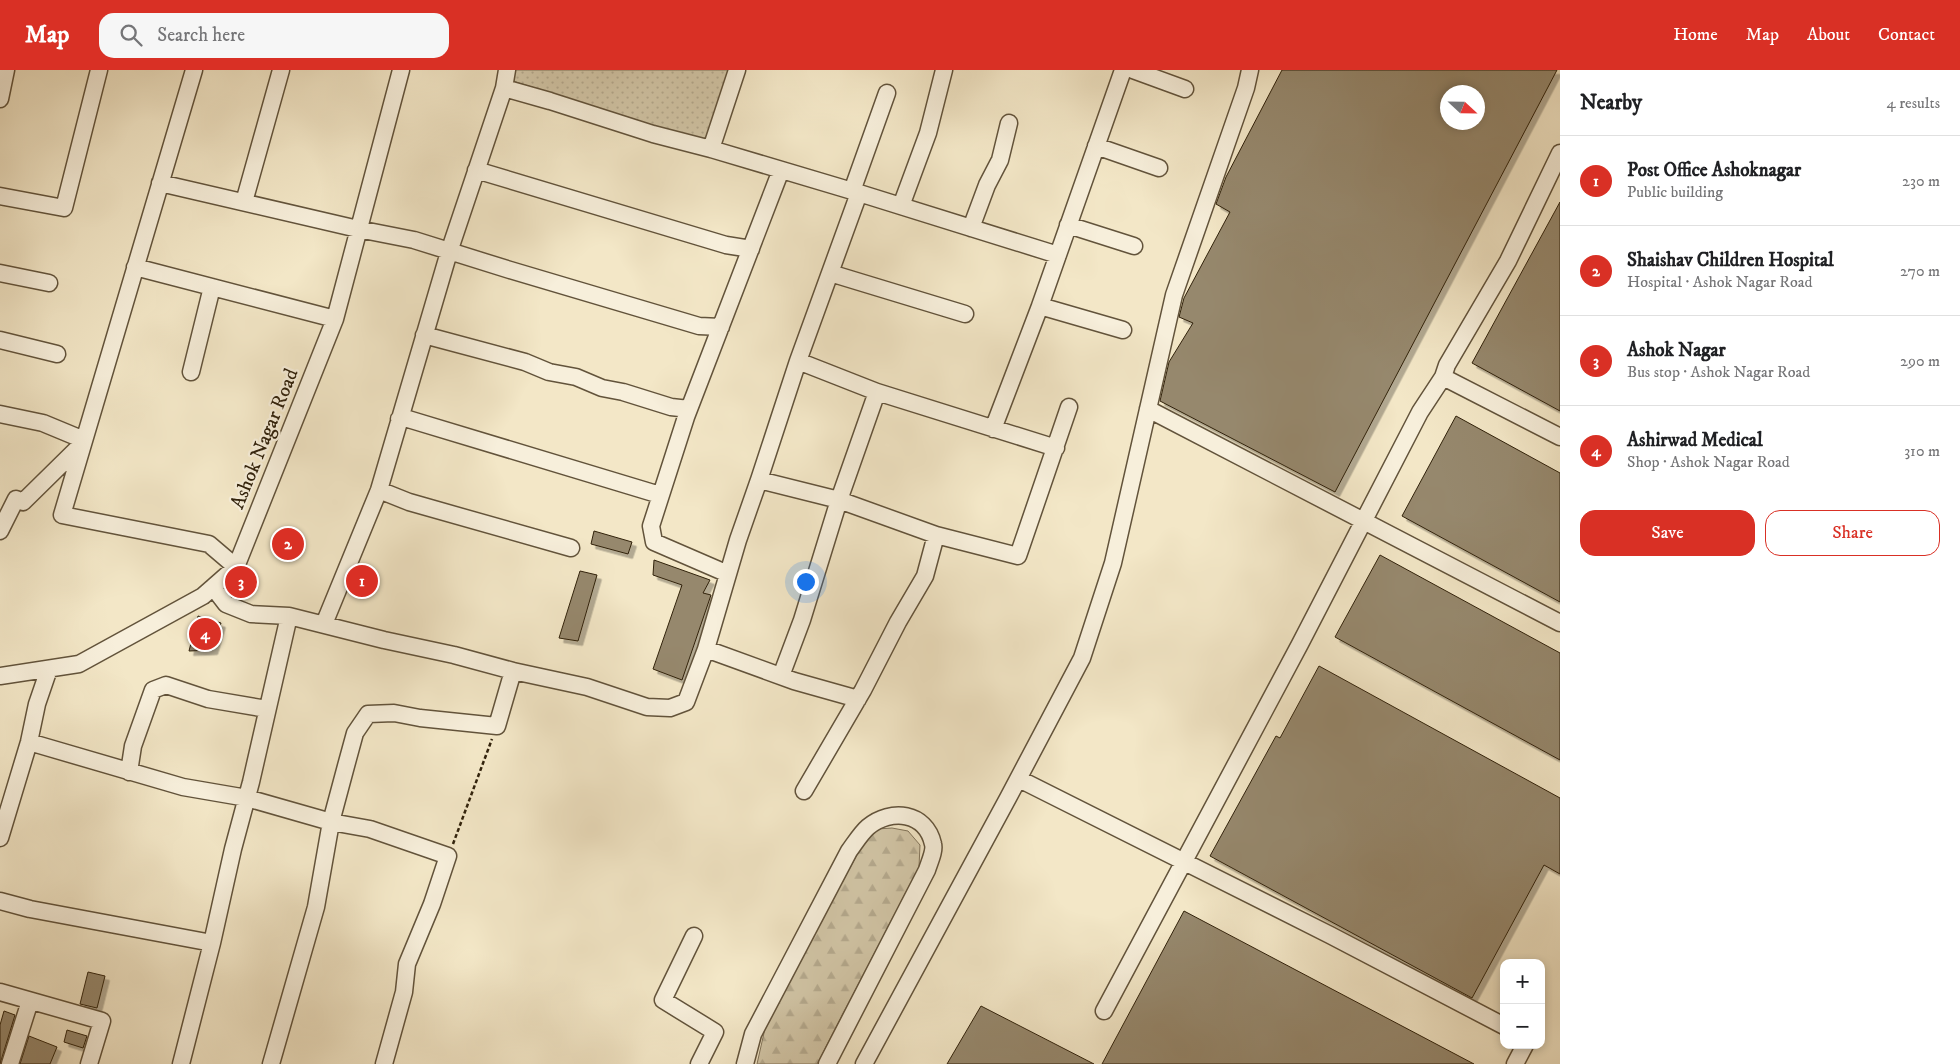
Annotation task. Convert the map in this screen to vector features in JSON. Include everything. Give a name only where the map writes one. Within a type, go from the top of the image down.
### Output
[{"type":"street","points":[[0,99],[6,70]]},
{"type":"street","points":[[0,196],[64,208],[99,70]]},
{"type":"street","points":[[194,70],[62,516],[209,544],[236,567]]},
{"type":"street","points":[[244,202],[281,70]]},
{"type":"street","name":"Ashok Nagar Road","points":[[0,676],[79,664],[203,596],[236,567],[335,319],[401,70]]},
{"type":"street","points":[[324,624],[379,490],[424,335],[504,88],[507,70]]},
{"type":"street","points":[[711,149],[736,70]]},
{"type":"street","points":[[901,206],[928,133],[944,70]]},
{"type":"street","points":[[993,430],[1040,306],[1123,70]]},
{"type":"street","points":[[1133,70],[1185,89]]},
{"type":"street","points":[[864,1064],[1082,658],[1113,563],[1174,296],[1246,88],[1250,70]]},
{"type":"street","points":[[504,88],[653,134],[711,149],[856,192],[1058,255]]},
{"type":"street","points":[[214,587],[226,604],[251,614],[289,616],[324,624],[513,671],[587,687],[647,707],[670,708],[686,702],[706,649],[738,540],[798,361],[830,273],[886,93]]},
{"type":"street","points":[[971,228],[1000,160],[1009,123]]},
{"type":"street","points":[[1096,146],[1159,168]]},
{"type":"street","points":[[1104,1011],[1300,644],[1420,412],[1443,377],[1447,364],[1508,261],[1560,153]]},
{"type":"street","points":[[476,170],[726,245],[751,249]]},
{"type":"street","points":[[728,574],[654,542],[651,526],[689,409],[781,170]]},
{"type":"street","points":[[160,183],[358,229],[414,240],[699,326],[722,327]]},
{"type":"street","points":[[1068,225],[1134,246]]},
{"type":"street","points":[[135,267],[335,319]]},
{"type":"street","points":[[0,273],[50,284]]},
{"type":"street","points":[[830,273],[965,314]]},
{"type":"street","points":[[191,372],[212,287]]},
{"type":"street","points":[[1040,306],[1123,330]]},
{"type":"street","points":[[424,335],[525,362],[549,372],[576,377],[602,388],[624,392],[671,407],[689,409]]},
{"type":"street","points":[[0,340],[57,354]]},
{"type":"street","points":[[798,361],[877,392],[993,430],[1056,448]]},
{"type":"street","points":[[1443,377],[1560,437]]},
{"type":"street","points":[[782,676],[802,620],[839,500],[877,392]]},
{"type":"street","points":[[759,480],[839,500],[936,534],[1018,556],[1069,406]]},
{"type":"street","points":[[1148,409],[1560,623]]},
{"type":"street","points":[[0,414],[43,423],[84,442]]},
{"type":"street","points":[[400,419],[408,419],[660,495]]},
{"type":"street","points":[[0,531],[8,498],[23,502],[84,442]]},
{"type":"street","points":[[379,490],[409,502],[571,548]]},
{"type":"street","points":[[804,791],[858,699],[898,622],[925,576],[936,534]]},
{"type":"street","points":[[181,1064],[247,798],[289,616]]},
{"type":"street","points":[[706,649],[782,676],[858,699]]},
{"type":"street","points":[[0,838],[29,742],[37,704],[49,669]]},
{"type":"street","points":[[271,1064],[316,907],[331,822],[355,733],[368,714],[394,713],[420,718],[497,726],[513,671]]},
{"type":"street","points":[[129,772],[133,746],[153,690],[166,685],[208,699],[267,709]]},
{"type":"street","points":[[29,742],[183,787],[247,798],[331,822],[370,829],[448,856],[432,904],[407,964],[404,992],[384,1064]]},
{"type":"street","points":[[1018,778],[1184,861],[1500,1024]]},
{"type":"street","points":[[745,1064],[752,1034],[849,851],[868,827],[886,817],[900,814],[916,818],[929,832],[934,846],[928,870],[827,1064]]},
{"type":"street","points":[[0,901],[30,909],[212,943]]},
{"type":"street","points":[[694,936],[663,1000],[715,1032],[699,1064]]},
{"type":"street","points":[[0,992],[102,1021],[89,1064]]},
{"type":"street","points":[[10,1064],[30,1001]]},
{"type":"street","points":[[1515,1064],[1523,1049]]},
{"type":"path","points":[[448,856],[497,726]]},
{"type":"green space","points":[[515,70],[731,70],[709,143],[513,81]]},
{"type":"green space","points":[[892,828],[908,831],[920,845],[919,867],[817,1064],[757,1064],[766,1024],[859,851],[877,829]]},
{"type":"building","points":[[1282,70],[1557,70],[1335,492],[1160,401],[1169,362],[1193,323],[1179,317],[1184,298],[1230,212],[1216,204],[1226,177]]},
{"type":"building","points":[[1560,202],[1560,411],[1472,363]]},
{"type":"building","points":[[1456,416],[1560,473],[1560,602],[1402,516]]},
{"type":"building","points":[[594,531],[632,542],[628,554],[591,544]]},
{"type":"building","points":[[283,533],[299,540],[294,553],[277,546]]},
{"type":"building","points":[[1380,555],[1560,653],[1560,760],[1335,637]]},
{"type":"building","points":[[654,560],[710,580],[703,593],[711,595],[682,680],[653,669],[682,585],[653,575]]},
{"type":"building","points":[[580,571],[597,575],[578,641],[559,638]]},
{"type":"building","points":[[198,616],[221,623],[213,650],[189,651]]},
{"type":"building","points":[[1319,666],[1560,798],[1560,874],[1544,865],[1472,998],[1210,856],[1276,736],[1280,738]]},
{"type":"building","points":[[1184,911],[1474,1064],[1102,1064]]},
{"type":"building","points":[[88,972],[105,976],[97,1008],[80,1004]]},
{"type":"building","points":[[981,1006],[1094,1064],[947,1064]]},
{"type":"building","points":[[4,1011],[15,1015],[0,1064],[0,1025]]},
{"type":"building","points":[[67,1030],[87,1036],[83,1048],[64,1042]]},
{"type":"building","points":[[29,1036],[57,1047],[50,1064],[20,1064]]},
{"type":"place","name":"Shaishav Children Hospital","points":[[288,544]]},
{"type":"place","name":"Post Office Ashoknagar","points":[[362,581]]},
{"type":"place","name":"Ashok Nagar","points":[[241,582]]},
{"type":"place","name":"Ashirwad Medical","points":[[205,634]]}]
